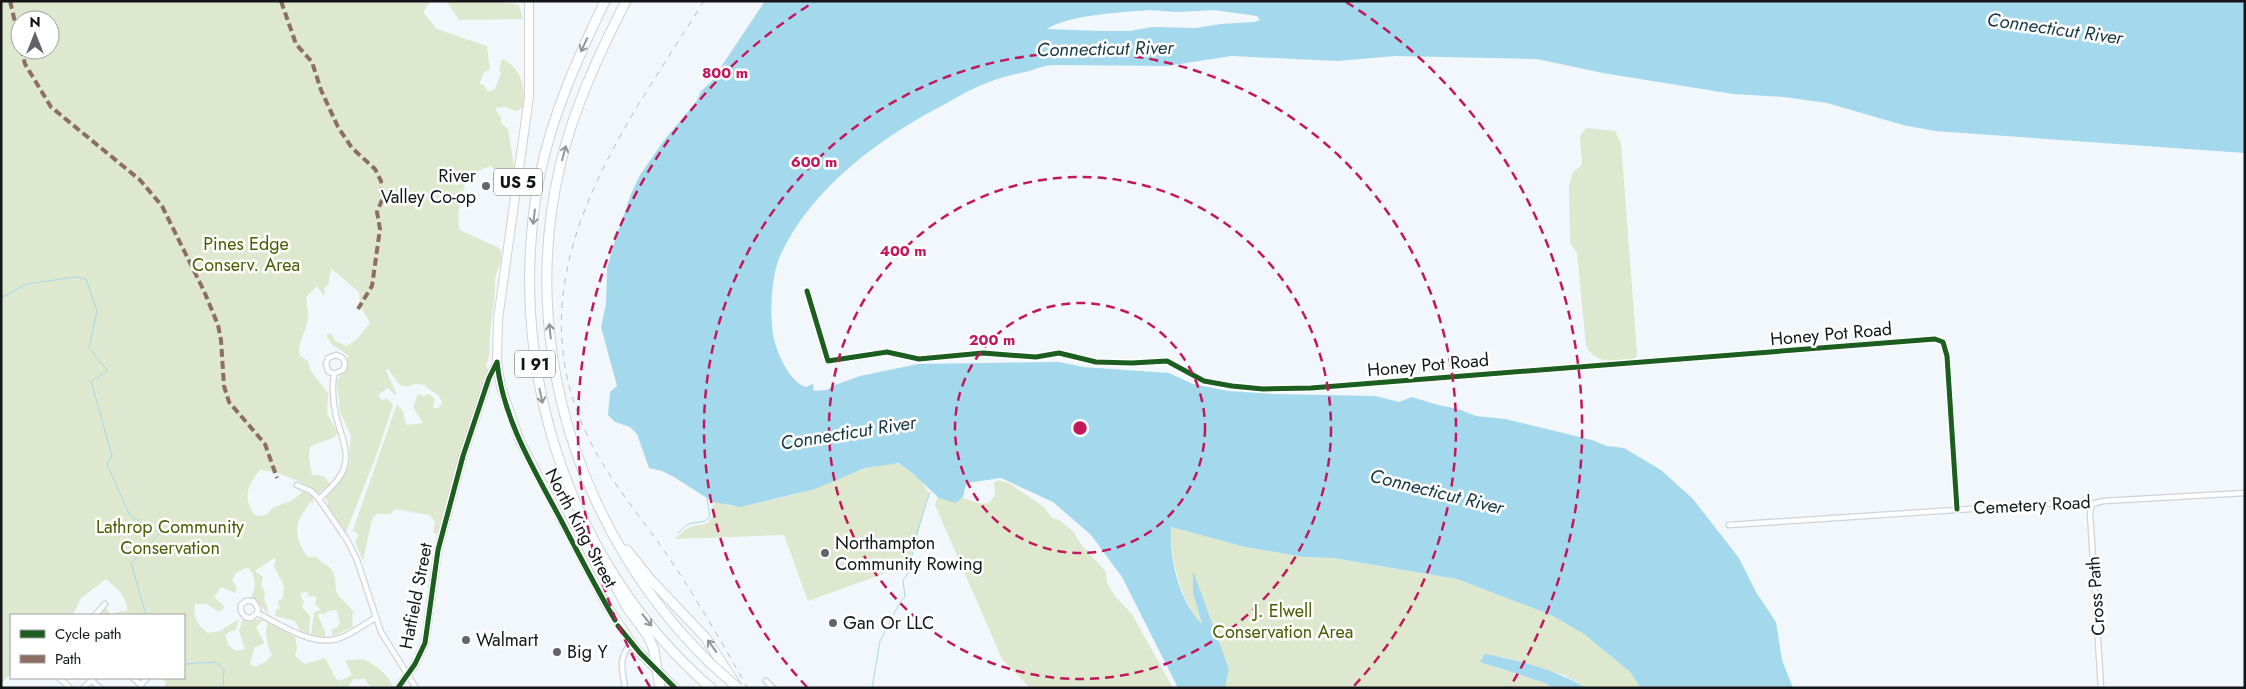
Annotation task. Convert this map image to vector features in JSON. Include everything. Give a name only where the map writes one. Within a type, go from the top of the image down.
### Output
[{"type":"highway","name":"I 91","points":[[605,1],[569,78],[550,136],[535,203],[530,263],[532,339],[542,400],[564,472],[588,528],[614,574],[644,617],[674,652],[710,688]]},
{"type":"highway","name":"I 91","points":[[626,1],[597,59],[574,117],[560,167],[550,226],[547,281],[549,329],[558,388],[574,447],[596,504],[625,557],[662,612],[709,662],[738,688]]},
{"type":"highway","points":[[574,447],[603,510],[623,546],[647,575],[705,637],[738,688]]},
{"type":"highway","points":[[588,528],[610,577],[628,609],[648,636],[654,650],[660,688]]},
{"type":"main road","name":"North King Street","points":[[529,1],[529,97],[498,319],[497,362],[503,394],[520,441],[606,604],[631,643],[675,688]]},
{"type":"street","name":"Honey Pot Road","points":[[808,291],[828,361],[887,352],[919,359],[983,353],[1036,357],[1059,353],[1096,362],[1132,363],[1167,361],[1210,382],[1262,389],[1302,389],[1938,340],[1944,345],[1947,356],[1957,510]]},
{"type":"street","points":[[336,355],[342,358],[345,365],[341,372],[334,374],[328,370],[326,364],[328,358],[336,355]]},
{"type":"street","name":"Hatfield Street","points":[[398,688],[408,676],[425,643],[433,578],[446,518],[463,456],[489,378],[497,362]]},
{"type":"street","points":[[319,499],[341,475],[346,460],[335,407],[334,374]]},
{"type":"street","points":[[297,485],[311,491],[319,499],[353,550],[375,618],[388,645],[416,688]]},
{"type":"street","name":"Cemetery Road","points":[[1729,525],[2061,503],[2086,502],[2092,504],[2103,501],[2245,494]]},
{"type":"street","name":"Cross Path","points":[[2092,504],[2090,513],[2102,688]]},
{"type":"street","points":[[96,614],[105,604]]},
{"type":"street","points":[[257,613],[308,636],[328,640],[345,636],[375,618]]},
{"type":"street","points":[[626,688],[622,654],[631,643]]},
{"type":"street","points":[[60,679],[70,688]]},
{"type":"street","points":[[83,688],[93,679],[100,688]]},
{"type":"street","points":[[134,679],[141,685],[146,679]]},
{"type":"street","points":[[766,681],[773,688]]},
{"type":"green space","points":[[1,1],[431,1],[423,12],[437,29],[487,46],[490,70],[484,72],[479,84],[484,85],[488,92],[495,89],[501,73],[499,70],[502,59],[509,63],[518,73],[523,86],[524,100],[524,107],[516,111],[504,107],[495,108],[501,118],[501,123],[508,129],[515,173],[502,172],[500,175],[491,166],[477,172],[467,182],[460,203],[460,230],[499,248],[501,261],[495,277],[489,354],[486,365],[489,371],[456,466],[437,535],[433,532],[435,522],[430,515],[395,509],[391,514],[377,514],[372,519],[363,561],[355,541],[359,535],[353,530],[397,404],[403,411],[406,425],[423,423],[413,407],[418,394],[424,396],[429,394],[435,399],[433,408],[438,408],[442,404],[440,397],[425,385],[415,384],[406,387],[400,385],[388,369],[386,371],[397,394],[395,395],[388,388],[379,394],[380,399],[384,400],[387,398],[393,405],[375,459],[346,532],[327,506],[325,496],[340,480],[349,466],[351,436],[340,412],[337,382],[347,369],[348,355],[331,344],[327,336],[328,333],[331,334],[336,342],[347,346],[357,339],[370,323],[360,306],[359,292],[332,269],[329,283],[324,289],[325,294],[323,295],[317,286],[306,297],[307,322],[299,351],[300,356],[308,361],[310,370],[328,393],[327,414],[338,433],[332,438],[310,447],[309,458],[312,475],[324,476],[330,484],[319,493],[301,482],[275,472],[260,470],[252,481],[248,498],[251,510],[256,516],[266,515],[274,507],[291,501],[305,490],[313,496],[313,503],[310,502],[298,523],[299,542],[308,557],[316,557],[333,572],[337,593],[354,613],[352,614],[353,627],[333,636],[331,629],[336,628],[340,623],[337,611],[335,610],[326,612],[324,615],[321,613],[318,615],[325,632],[325,637],[311,635],[314,612],[321,610],[315,604],[317,597],[307,596],[309,593],[306,592],[301,593],[301,597],[304,601],[302,607],[310,616],[309,634],[300,630],[295,621],[275,616],[276,609],[280,608],[278,601],[283,598],[284,586],[274,566],[276,560],[274,558],[255,571],[263,577],[261,586],[265,592],[264,600],[267,605],[268,615],[258,602],[250,599],[255,587],[250,569],[246,568],[236,573],[232,580],[236,586],[236,593],[221,587],[214,597],[224,606],[219,612],[207,604],[195,604],[197,621],[208,633],[220,631],[239,619],[236,630],[225,635],[229,646],[236,651],[245,649],[239,631],[243,618],[249,622],[264,619],[256,627],[264,643],[254,648],[250,664],[255,667],[265,662],[272,655],[267,639],[266,629],[268,621],[295,637],[297,648],[295,656],[305,664],[325,658],[336,679],[340,681],[352,675],[345,660],[365,660],[390,680],[393,688],[371,688],[365,679],[354,679],[347,688],[164,688],[166,682],[162,679],[185,679],[185,614],[110,614],[128,610],[120,592],[106,579],[81,598],[73,614],[10,614],[10,676],[1,684]]},
{"type":"green space","points":[[446,1],[496,1],[519,5],[523,19],[459,20]]},
{"type":"green space","points":[[1586,128],[1615,131],[1621,143],[1637,352],[1637,356],[1634,359],[1613,361],[1600,359],[1589,351],[1586,345],[1577,253],[1570,243],[1569,185],[1573,172],[1582,165],[1580,136]]},
{"type":"green space","points":[[895,463],[915,475],[929,493],[910,564],[808,601],[784,535],[675,539],[692,526],[709,522],[714,514],[712,506],[716,501],[730,506],[746,506],[797,494],[869,467]]},
{"type":"green space","points":[[999,480],[1010,484],[1027,495],[1045,508],[1051,517],[1059,520],[1073,531],[1080,543],[1106,572],[1107,583],[1115,596],[1132,614],[1173,688],[1030,688],[1002,659],[935,505],[941,486],[971,501],[989,503],[995,495],[994,482]]},
{"type":"green space","name":"J. Elwell Conservation Area","points":[[1170,527],[1245,547],[1304,557],[1332,558],[1457,579],[1551,615],[1584,634],[1630,672],[1641,688],[1586,688],[1564,675],[1502,657],[1497,668],[1545,683],[1554,688],[1225,688],[1229,669],[1193,573],[1193,593],[1202,625],[1182,591],[1175,566]]},
{"type":"green space","points":[[103,609],[107,609],[110,614],[98,614]]},
{"type":"water","name":"Connecticut River","points":[[765,1],[2245,1],[2245,153],[1935,131],[1903,125],[1827,103],[1784,97],[1733,94],[1603,73],[1537,59],[1395,56],[1337,61],[1231,56],[1167,66],[1052,65],[1004,77],[977,87],[897,132],[850,167],[829,187],[793,231],[780,256],[772,295],[773,335],[780,357],[789,373],[806,387],[813,384],[814,391],[827,390],[860,376],[918,364],[1059,362],[1083,367],[1169,373],[1193,384],[1228,391],[1375,396],[1399,402],[1412,397],[1458,409],[1476,416],[1505,419],[1592,440],[1607,446],[1624,448],[1661,470],[1693,499],[1739,558],[1756,592],[1776,622],[1782,660],[1793,688],[1641,688],[1630,672],[1584,634],[1551,615],[1457,579],[1333,558],[1304,557],[1245,547],[1171,527],[1174,565],[1187,604],[1202,624],[1193,593],[1193,571],[1229,669],[1225,688],[1178,688],[1122,577],[1091,535],[1053,502],[1001,478],[967,483],[963,495],[956,503],[939,498],[910,471],[898,463],[865,468],[815,489],[741,507],[713,502],[674,477],[662,471],[649,468],[637,434],[630,427],[615,422],[608,415],[610,392],[617,386],[601,327],[606,304],[607,268],[631,194],[640,175],[665,139],[696,102],[701,91],[711,82]],"holes":[[[1150,10],[1176,12],[1214,10],[1257,16],[1260,20],[1195,28],[1152,27],[1130,31],[1047,29],[1068,20],[1096,15]]]},
{"type":"water","points":[[1485,654],[1537,666],[1586,688],[1554,688],[1545,683],[1480,662]]},
{"type":"waterway","points":[[1,298],[26,284],[75,277],[86,279],[97,311],[89,348],[108,371],[91,381],[112,456],[107,464],[130,516],[160,533],[131,563],[146,614]]},
{"type":"waterway","points":[[872,688],[880,641],[900,602],[905,597],[903,580],[914,566],[912,547],[930,492]]},
{"type":"waterway","points":[[678,533],[688,524],[705,521],[710,517],[707,499]]},
{"type":"waterway","points":[[185,664],[216,662],[224,670],[223,688]]},
{"type":"railway","points":[[704,1],[639,104],[609,156],[584,211],[568,266],[561,324],[568,382],[591,443],[617,485],[687,585],[748,688]]},
{"type":"marked path","points":[[10,1],[25,64],[51,107],[140,180],[162,206],[204,291],[218,325],[221,340],[224,386],[229,402],[265,444],[277,478]]},
{"type":"marked path","points":[[281,1],[296,44],[312,62],[321,90],[338,127],[352,148],[375,169],[381,181],[382,200],[377,212],[380,229],[372,286],[358,309]]},
{"type":"cycle path","points":[[807,291],[828,361],[887,352],[919,359],[983,353],[1036,357],[1059,353],[1096,362],[1132,363],[1167,361],[1204,381],[1263,389],[1311,388],[1935,339],[1943,342],[1947,356],[1957,509]]},
{"type":"cycle path","points":[[497,362],[506,404],[522,445],[615,620]]},
{"type":"cycle path","points":[[398,688],[415,664],[425,643],[438,550],[463,456],[489,378],[497,362]]},
{"type":"cycle path","points":[[618,626],[640,653],[675,688]]},
{"type":"place","name":"River Valley Co-op","points":[[486,186]]},
{"type":"place","name":"Northampton Community Rowing","points":[[825,553]]},
{"type":"place","name":"Gan Or LLC","points":[[833,623]]},
{"type":"place","name":"Walmart","points":[[466,640]]},
{"type":"place","name":"Big Y","points":[[557,652]]},
{"type":"park label","name":"Pines Edge Conserv. Area","points":[[246,254]]},
{"type":"park label","name":"Lathrop Community Conservation","points":[[170,537]]}]
